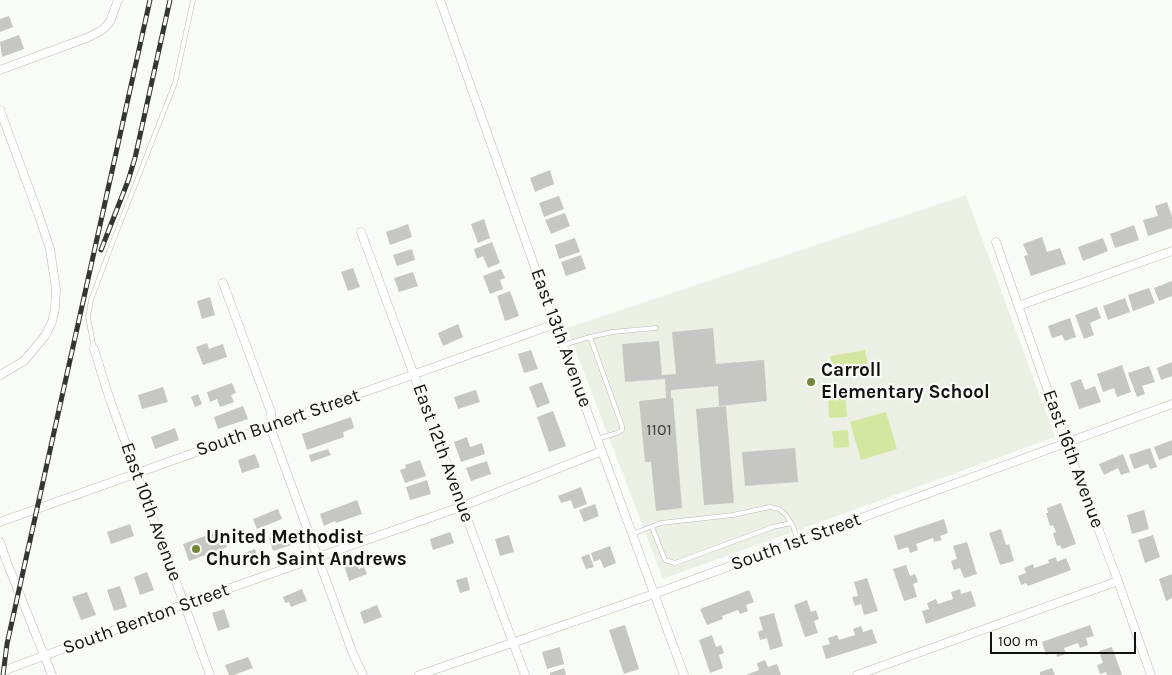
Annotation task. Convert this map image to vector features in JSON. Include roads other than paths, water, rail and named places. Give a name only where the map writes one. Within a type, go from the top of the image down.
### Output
[{"type":"street","points":[[0,70],[89,37],[102,30],[110,22],[118,0]]},
{"type":"street","name":"East 13th Avenue","points":[[440,0],[555,324],[684,675]]},
{"type":"street","points":[[0,110],[50,249],[56,289],[52,322],[45,336],[24,361],[0,375]]},
{"type":"street","name":"East 12th Avenue","points":[[360,232],[525,675]]},
{"type":"street","name":"East 16th Avenue","points":[[996,242],[1066,443],[1151,675]]},
{"type":"street","points":[[1018,306],[1172,251]]},
{"type":"street","points":[[223,283],[271,412],[272,432],[353,654],[363,675]]},
{"type":"street","name":"South Bunert Street","points":[[0,522],[555,324]]},
{"type":"street","name":"East 10th Avenue","points":[[94,350],[210,675]]},
{"type":"street","name":"South 1st Street","points":[[419,675],[654,594],[1172,404]]},
{"type":"street","name":"South Benton Street","points":[[0,672],[185,604],[463,506],[602,451]]},
{"type":"street","points":[[0,542],[52,675]]},
{"type":"street","points":[[857,675],[1118,581]]},
{"type":"lane","points":[[94,350],[88,316],[91,300],[175,82],[193,0]]},
{"type":"lane","points":[[563,345],[612,332],[656,328]]},
{"type":"lane","points":[[590,337],[622,426],[622,430],[617,433],[597,439]]},
{"type":"lane","points":[[632,534],[661,523],[733,515],[770,507],[782,511],[792,523],[798,542]]},
{"type":"lane","points":[[652,527],[665,560],[676,563],[773,527],[792,523]]},
{"type":"railway","points":[[3,675],[7,644],[150,0]]},
{"type":"railway","points":[[101,250],[135,158],[170,0]]},
{"type":"place","name":"Carroll Elementary School","points":[[811,382]]},
{"type":"place","name":"United Methodist Church Saint Andrews","points":[[196,549]]}]
